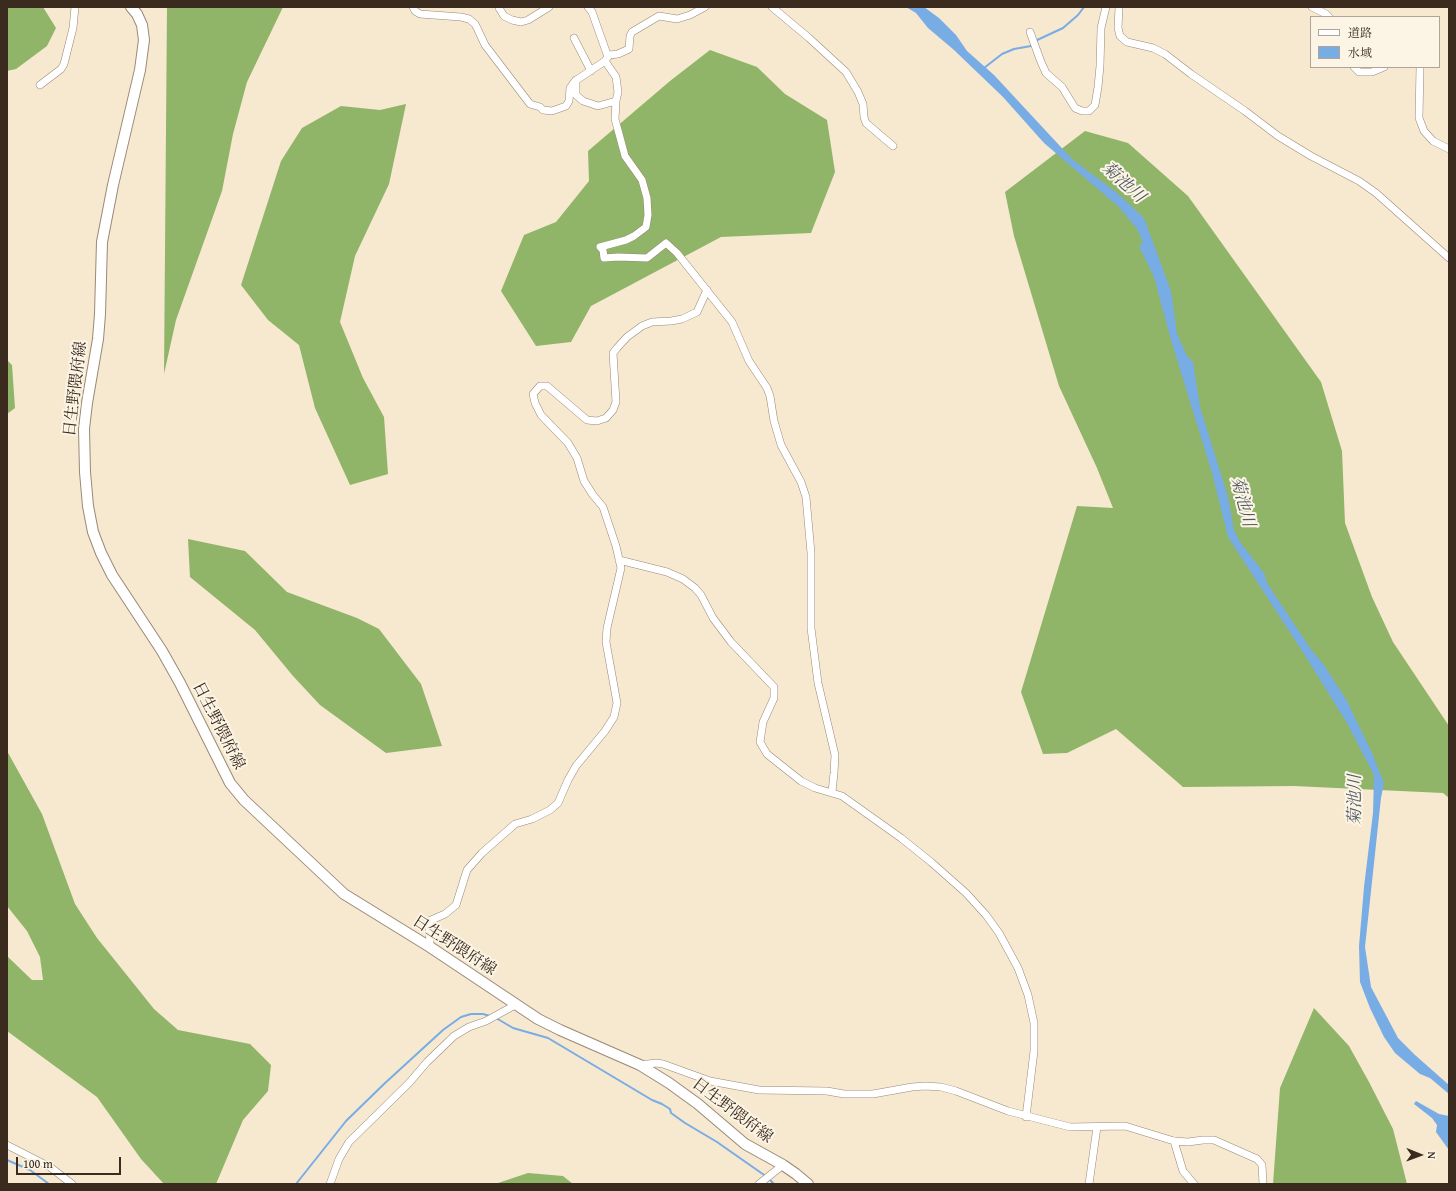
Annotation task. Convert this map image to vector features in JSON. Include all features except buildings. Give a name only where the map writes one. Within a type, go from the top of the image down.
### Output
[{"type":"main road","name":"日生野隈府線","points":[[131,7],[137,14],[142,24],[144,40],[140,70],[105,220],[102,242],[98,339],[84,429],[85,472],[88,506],[93,532],[112,575],[162,651],[180,683],[230,783],[244,800],[344,894],[430,947],[538,1019],[640,1065],[669,1083],[698,1104],[745,1144],[783,1165],[808,1184]]},
{"type":"street","points":[[40,85],[61,69],[64,64],[73,28],[75,7]]},
{"type":"street","points":[[413,7],[415,11],[420,14],[469,19],[475,24],[485,45],[530,104],[540,107],[543,110],[552,111],[566,106],[569,101],[570,88],[576,80],[607,59],[629,49],[630,36],[632,32],[659,16],[677,19],[690,15],[705,7]]},
{"type":"street","points":[[499,7],[504,16],[521,22],[528,20],[549,7]]},
{"type":"street","points":[[588,7],[592,12],[607,59],[616,77],[618,92],[615,118],[625,156],[642,180],[647,198],[648,216],[646,227],[626,240],[600,247],[603,250],[604,258],[647,258],[666,243],[676,253],[732,322],[749,361],[767,388],[781,446],[802,482],[806,497],[811,553],[811,628],[818,683],[835,755],[832,792]]},
{"type":"street","points":[[772,7],[846,72],[858,92],[863,104],[866,123],[893,146]]},
{"type":"street","points":[[1030,32],[1046,73],[1062,87],[1075,108],[1082,111],[1089,111],[1095,106],[1098,87],[1102,28],[1106,7]]},
{"type":"street","points":[[1111,7],[1120,7],[1118,28],[1120,36],[1127,42],[1153,48],[1165,54],[1278,136],[1311,156],[1359,181],[1449,258]]},
{"type":"street","points":[[1312,7],[1328,16]]},
{"type":"street","points":[[574,38],[590,70]]},
{"type":"street","points":[[1355,68],[1359,72],[1372,72],[1382,68]]},
{"type":"street","points":[[1420,68],[1419,118],[1424,132],[1433,141],[1449,149]]},
{"type":"street","points":[[576,80],[576,95],[582,101],[598,106],[616,101]]},
{"type":"street","points":[[430,947],[429,921],[445,914],[456,905],[467,870],[482,853],[515,824],[532,819],[550,810],[558,802],[576,766],[605,731],[614,717],[617,703],[606,642],[607,628],[621,568],[620,560],[603,507],[592,495],[584,481],[577,458],[568,443],[541,415],[534,402],[533,394],[540,386],[547,386],[586,420],[597,421],[606,418],[613,410],[616,402],[613,353],[627,338],[642,326],[652,322],[682,319],[697,312],[707,290]]},
{"type":"street","points":[[620,560],[667,572],[683,579],[695,588],[701,595],[713,618],[731,642],[768,679],[774,687],[774,698],[763,722],[760,742],[767,754],[801,781],[815,788],[842,796],[901,838],[966,893],[999,933],[1018,968],[1028,995],[1034,1023],[1033,1058],[1026,1117]]},
{"type":"street","points":[[330,1184],[339,1159],[349,1142],[454,1036],[469,1027],[486,1021],[517,1004]]},
{"type":"street","points":[[640,1065],[663,1064],[710,1081],[759,1090],[828,1091],[844,1094],[873,1094],[912,1087],[941,1087],[956,1091],[1026,1117],[1070,1127],[1125,1126],[1174,1141],[1188,1142],[1214,1140],[1257,1159],[1262,1165],[1263,1184]]},
{"type":"street","points":[[1089,1184],[1097,1127]]},
{"type":"street","points":[[1174,1141],[1183,1171],[1194,1184]]},
{"type":"street","points":[[7,1145],[50,1167],[72,1184]]},
{"type":"street","points":[[759,1184],[783,1165]]},
{"type":"green space","points":[[7,7],[43,7],[56,28],[47,46],[16,69],[7,71]]},
{"type":"green space","points":[[167,7],[283,7],[247,82],[233,134],[222,191],[176,320],[164,374]]},
{"type":"green space","points":[[710,50],[757,67],[785,94],[827,120],[835,172],[811,233],[721,237],[591,306],[571,342],[536,346],[501,291],[524,235],[556,222],[589,181],[588,151],[670,81]]},
{"type":"green space","points":[[406,104],[389,184],[355,256],[340,322],[363,378],[384,417],[388,474],[350,485],[315,408],[299,345],[268,320],[241,285],[281,161],[302,128],[341,106],[380,110]]},
{"type":"green space","points":[[1085,131],[1128,143],[1188,196],[1321,382],[1342,451],[1345,523],[1372,597],[1393,642],[1449,726],[1449,798],[1443,793],[1294,786],[1183,787],[1116,729],[1067,753],[1043,754],[1021,692],[1077,506],[1113,508],[1097,468],[1059,386],[1014,236],[1005,192]]},
{"type":"green space","points":[[7,360],[12,365],[15,408],[7,414]]},
{"type":"green space","points":[[188,539],[245,551],[287,592],[357,618],[379,629],[421,684],[442,746],[386,753],[320,705],[293,676],[255,630],[190,577]]},
{"type":"green space","points":[[7,751],[42,814],[75,904],[97,938],[154,1009],[178,1030],[250,1044],[271,1065],[268,1091],[243,1120],[216,1184],[164,1184],[141,1159],[97,1097],[7,1031],[7,956],[32,980],[43,980],[40,957],[27,931],[7,906]]},
{"type":"green space","points":[[1314,1008],[1349,1046],[1369,1082],[1393,1129],[1407,1184],[1273,1184],[1280,1088]]},
{"type":"green space","points":[[528,1173],[563,1176],[573,1184],[495,1184]]},
{"type":"water","points":[[906,7],[924,7],[939,18],[956,35],[967,51],[994,75],[1072,159],[1117,193],[1144,218],[1171,291],[1177,334],[1187,356],[1193,362],[1200,407],[1228,497],[1234,530],[1240,542],[1264,573],[1267,583],[1347,701],[1372,753],[1384,783],[1381,798],[1365,947],[1371,987],[1398,1038],[1449,1085],[1449,1094],[1430,1078],[1420,1074],[1395,1053],[1384,1037],[1370,1008],[1360,982],[1359,946],[1364,887],[1373,813],[1374,775],[1347,723],[1228,537],[1212,473],[1171,340],[1154,277],[1139,246],[1143,242],[1137,229],[1119,207],[1044,143],[1003,97],[954,50],[928,28],[916,13]]},
{"type":"water","points":[[1416,1101],[1439,1114],[1449,1116],[1449,1150],[1436,1132],[1437,1125],[1432,1118],[1414,1104]]},
{"type":"waterway","points":[[1035,41],[1063,28],[1078,15],[1084,7]]},
{"type":"waterway","points":[[984,68],[1002,54],[1014,49],[1031,46],[1032,44]]},
{"type":"waterway","points":[[296,1184],[346,1121],[443,1030],[461,1017],[471,1014],[483,1014],[490,1016]]},
{"type":"waterway","points":[[496,1018],[513,1028],[548,1038],[652,1100],[662,1104],[670,1109],[671,1113],[717,1142],[767,1177],[774,1184]]},
{"type":"waterway","points":[[7,1160],[30,1170],[49,1184]]},
{"type":"water label","name":"菊池川","points":[[1123,183]]},
{"type":"water label","name":"菊池川","points":[[1242,502]]},
{"type":"water label","name":"菊池川","points":[[1356,800]]}]
